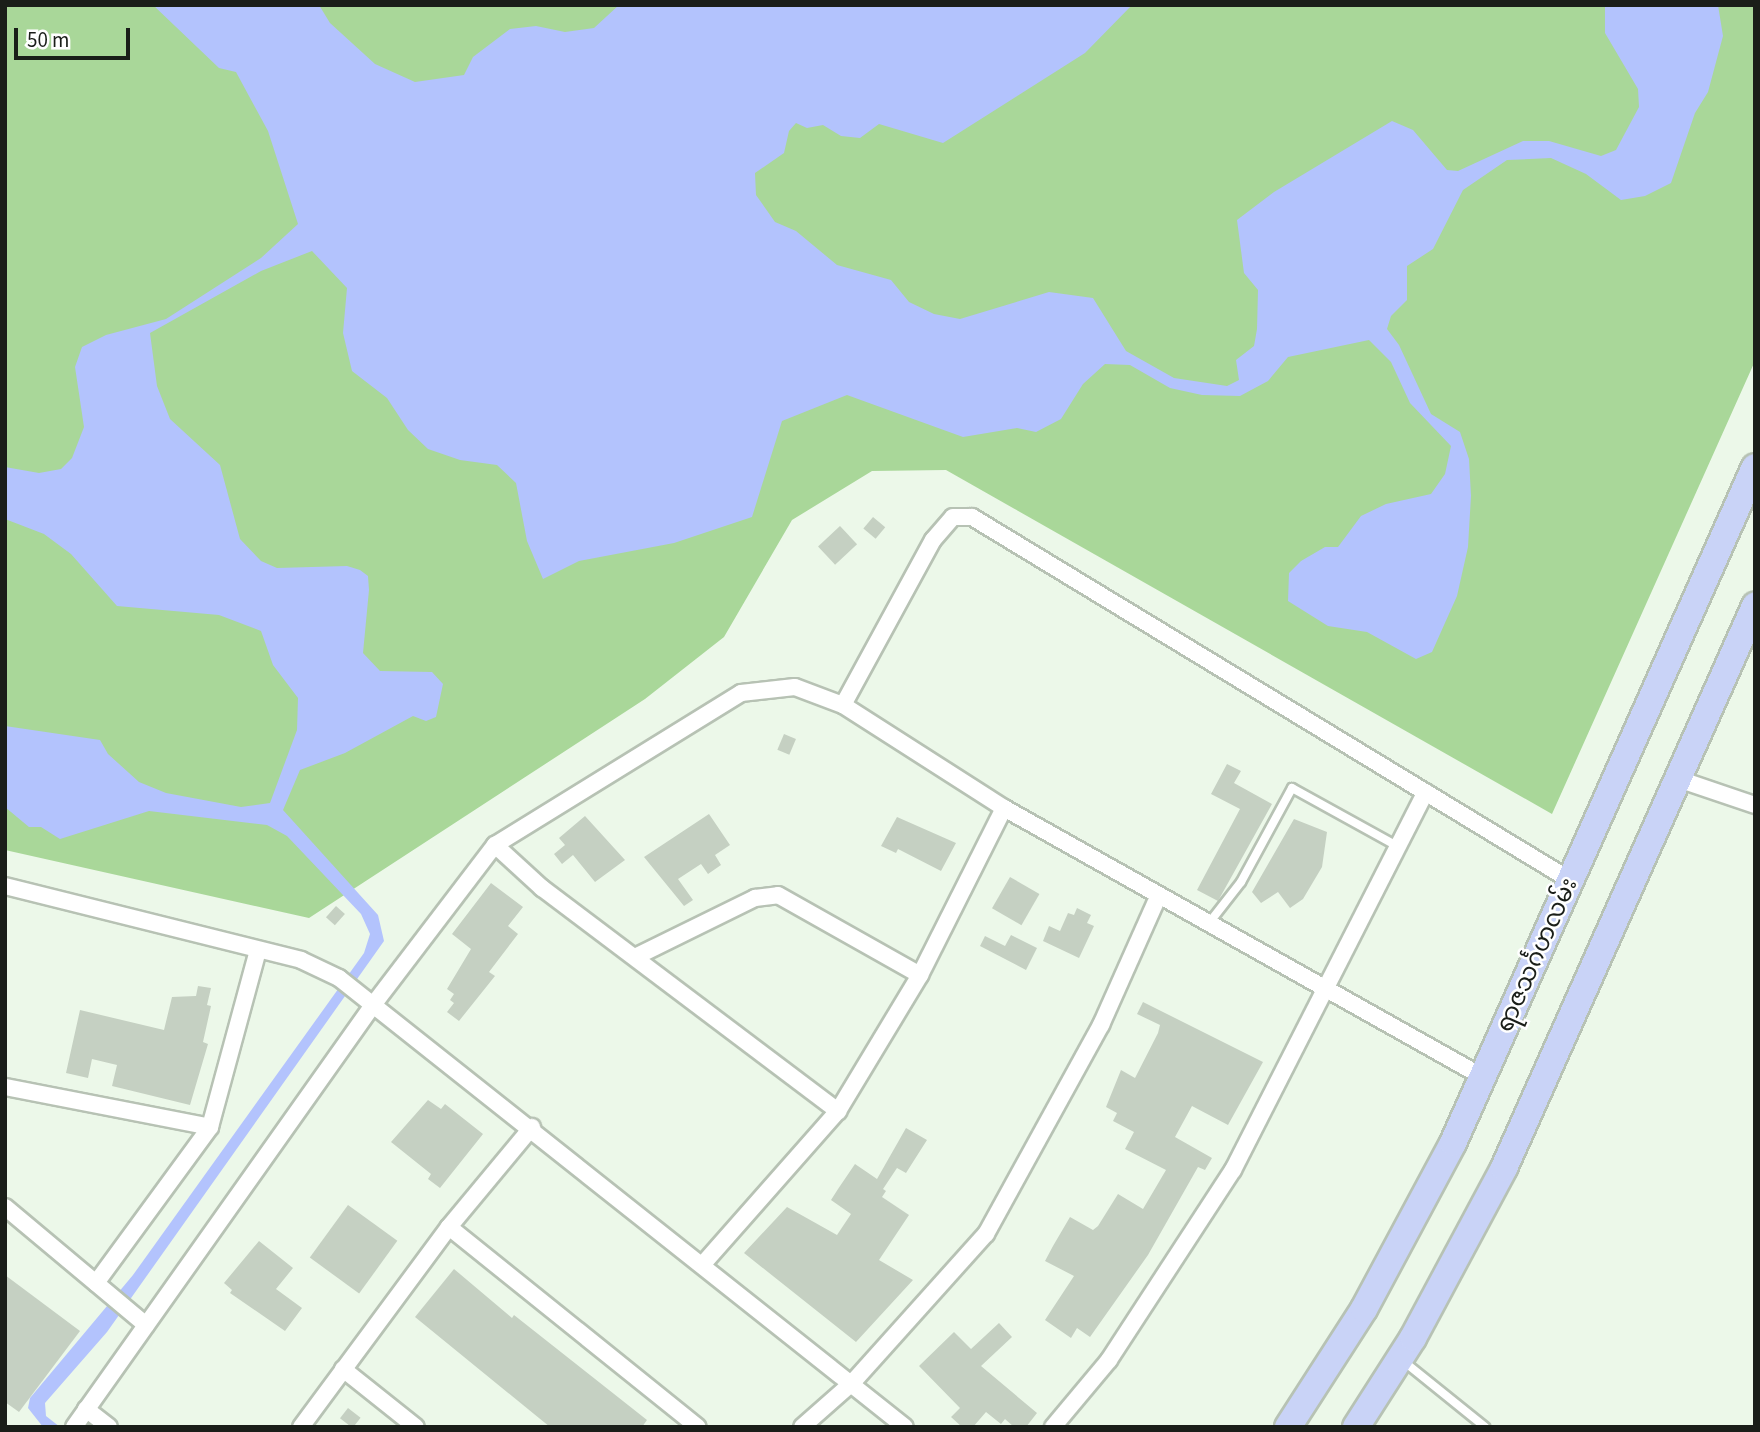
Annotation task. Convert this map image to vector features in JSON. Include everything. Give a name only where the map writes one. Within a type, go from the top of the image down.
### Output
[{"type":"main road","name":"ရာဇသင်္ဂဟလမ်း","points":[[1288,1427],[1364,1309],[1453,1143],[1755,467]]},
{"type":"main road","points":[[1356,1427],[1400,1358],[1504,1168],[1755,606]]},
{"type":"street","points":[[843,705],[933,540],[953,517],[972,517],[1570,880]]},
{"type":"street","points":[[74,1427],[373,1005],[495,845],[741,693],[795,687],[843,705],[1004,808],[1483,1077]]},
{"type":"street","points":[[1678,779],[1755,805]]},
{"type":"street","points":[[1053,1427],[1109,1360],[1233,1170],[1323,988],[1426,792]]},
{"type":"street","points":[[703,1264],[838,1111],[920,975],[1004,808]]},
{"type":"street","points":[[495,845],[542,888],[838,1111]]},
{"type":"street","points":[[5,886],[301,960],[340,978],[853,1382],[905,1427]]},
{"type":"street","points":[[635,957],[755,898],[778,895],[920,975]]},
{"type":"street","points":[[802,1427],[853,1382],[986,1234],[1101,1025],[1158,895]]},
{"type":"street","points":[[96,1283],[210,1128],[258,950]]},
{"type":"street","points":[[5,1087],[210,1128]]},
{"type":"street","points":[[301,1427],[449,1227],[532,1127]]},
{"type":"street","points":[[5,1207],[146,1325]]},
{"type":"street","points":[[449,1227],[698,1427]]},
{"type":"street","points":[[343,1368],[416,1427]]},
{"type":"street","points":[[86,1409],[108,1427]]},
{"type":"lane","points":[[1209,923],[1241,882],[1292,788],[1397,846]]},
{"type":"lane","points":[[1400,1358],[1485,1427]]},
{"type":"green space","points":[[5,5],[1755,5],[1755,361],[1552,814],[946,470],[872,471],[792,520],[724,637],[645,699],[309,918],[5,850]]},
{"type":"water","points":[[153,5],[319,5],[330,23],[375,64],[415,82],[464,75],[473,57],[510,29],[536,26],[565,32],[594,28],[619,5],[1132,5],[1085,53],[943,143],[879,124],[860,138],[841,136],[823,125],[807,128],[796,123],[789,131],[784,153],[755,173],[756,195],[775,222],[796,231],[837,265],[891,280],[909,302],[934,314],[960,319],[1049,292],[1093,298],[1126,351],[1174,378],[1227,386],[1239,380],[1236,360],[1254,346],[1257,329],[1258,290],[1244,273],[1237,220],[1274,192],[1392,121],[1413,130],[1447,170],[1458,171],[1523,141],[1549,141],[1601,156],[1616,150],[1639,107],[1638,89],[1605,33],[1605,5],[1718,5],[1723,36],[1708,92],[1695,113],[1671,183],[1645,196],[1621,200],[1586,174],[1551,158],[1507,160],[1463,190],[1433,249],[1407,266],[1407,300],[1391,316],[1387,329],[1399,345],[1431,414],[1460,432],[1469,459],[1471,496],[1468,547],[1457,596],[1432,652],[1416,659],[1367,632],[1328,626],[1288,601],[1289,573],[1301,561],[1325,547],[1338,547],[1361,516],[1386,504],[1431,494],[1445,474],[1451,446],[1410,403],[1391,362],[1369,340],[1288,357],[1268,381],[1240,396],[1202,395],[1170,388],[1130,365],[1105,364],[1083,384],[1061,419],[1036,432],[1017,428],[963,437],[847,395],[782,421],[752,517],[674,543],[579,561],[543,579],[527,541],[516,483],[497,465],[460,460],[428,449],[408,430],[387,398],[352,371],[343,333],[347,288],[312,251],[261,271],[150,333],[157,386],[170,419],[220,465],[240,539],[261,561],[277,568],[347,566],[360,570],[368,576],[369,590],[363,653],[380,671],[432,672],[443,684],[436,717],[426,721],[413,716],[345,753],[300,770],[283,810],[378,915],[384,941],[107,1332],[45,1403],[46,1416],[60,1427],[43,1427],[28,1408],[30,1398],[133,1275],[364,953],[370,934],[361,914],[287,836],[267,825],[149,811],[60,839],[41,827],[29,827],[5,807],[5,726],[100,740],[108,754],[139,782],[166,793],[241,807],[270,803],[297,730],[298,698],[273,665],[261,631],[219,615],[117,606],[71,554],[44,534],[5,519],[5,467],[39,473],[61,469],[72,458],[84,427],[75,367],[82,347],[106,335],[166,319],[261,258],[298,224],[268,131],[236,72],[219,68]]},
{"type":"building","points":[[873,517],[885,527],[876,539],[863,528]]},
{"type":"building","points":[[840,526],[857,544],[835,565],[818,546]]},
{"type":"building","points":[[784,734],[796,739],[789,755],[777,750]]},
{"type":"building","points":[[1227,764],[1241,771],[1234,783],[1272,804],[1218,901],[1197,890],[1240,809],[1211,794]]},
{"type":"building","points":[[709,814],[730,845],[715,855],[721,865],[708,874],[701,864],[678,879],[693,900],[684,906],[644,857]]},
{"type":"building","points":[[585,816],[625,860],[595,882],[573,855],[562,864],[554,854],[565,845],[559,838]]},
{"type":"building","points":[[897,817],[956,843],[941,871],[898,849],[896,853],[881,846]]},
{"type":"building","points":[[1294,819],[1327,832],[1322,867],[1303,899],[1290,908],[1278,892],[1261,903],[1252,892]]},
{"type":"building","points":[[1010,877],[1039,894],[1021,925],[992,908]]},
{"type":"building","points":[[491,883],[523,907],[508,926],[518,934],[489,972],[495,976],[459,1021],[447,1012],[454,1003],[450,1000],[454,994],[447,989],[471,949],[452,934]]},
{"type":"building","points":[[336,906],[345,914],[335,925],[326,917]]},
{"type":"building","points":[[1077,908],[1091,915],[1087,923],[1094,926],[1079,958],[1043,941],[1049,926],[1060,931],[1068,913],[1074,915]]},
{"type":"building","points":[[1011,935],[1037,948],[1026,970],[980,946],[985,936],[1005,946]]},
{"type":"building","points":[[198,986],[211,988],[207,1005],[211,1006],[203,1042],[208,1044],[190,1105],[112,1086],[117,1065],[92,1059],[88,1078],[66,1073],[80,1010],[164,1030],[172,997],[196,996]]},
{"type":"building","points":[[1143,1002],[1263,1062],[1228,1125],[1192,1106],[1175,1137],[1212,1158],[1205,1170],[1198,1167],[1148,1255],[1090,1337],[1077,1328],[1071,1338],[1045,1320],[1074,1276],[1045,1261],[1053,1246],[1070,1217],[1093,1230],[1098,1226],[1118,1194],[1143,1209],[1166,1170],[1125,1149],[1134,1132],[1113,1121],[1117,1113],[1106,1107],[1121,1070],[1135,1078],[1158,1033],[1160,1025],[1137,1014]]},
{"type":"building","points":[[428,1100],[441,1109],[445,1104],[483,1134],[440,1188],[428,1179],[431,1174],[391,1142]]},
{"type":"building","points":[[906,1128],[927,1140],[906,1173],[897,1168],[883,1189],[886,1191],[882,1197],[909,1215],[879,1260],[913,1280],[856,1342],[744,1253],[787,1207],[837,1235],[851,1214],[831,1200],[838,1189],[855,1164],[877,1179]]},
{"type":"building","points":[[348,1205],[397,1241],[359,1293],[310,1258]]},
{"type":"building","points":[[259,1241],[293,1268],[276,1289],[302,1308],[285,1331],[230,1293],[232,1290],[224,1283]]},
{"type":"building","points":[[454,1269],[512,1318],[514,1315],[647,1420],[642,1427],[550,1427],[415,1317]]},
{"type":"building","points":[[5,1275],[80,1331],[19,1412],[5,1402]]},
{"type":"building","points":[[999,1323],[1012,1337],[981,1366],[1037,1413],[1026,1427],[1014,1427],[1005,1419],[1001,1424],[986,1412],[973,1427],[962,1427],[951,1417],[960,1408],[919,1366],[954,1332],[971,1349]]},
{"type":"building","points":[[348,1408],[361,1418],[353,1427],[340,1418]]}]
